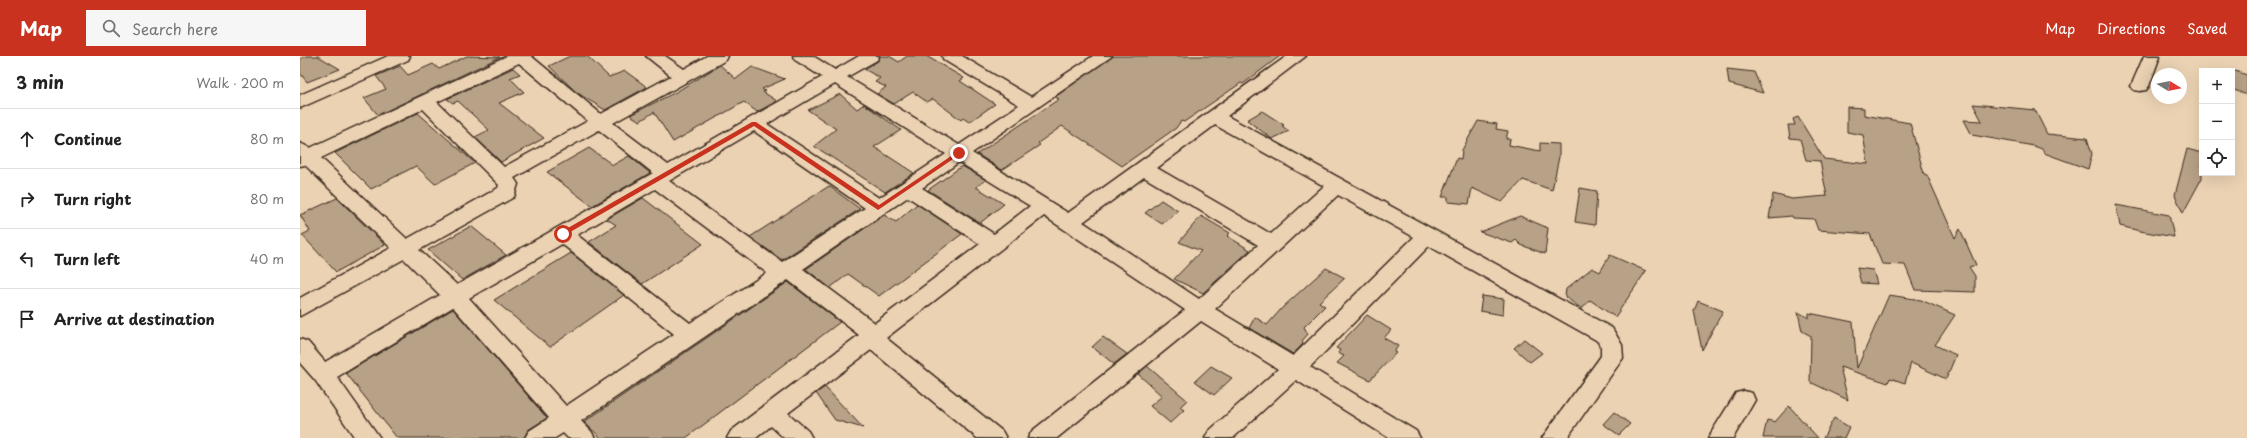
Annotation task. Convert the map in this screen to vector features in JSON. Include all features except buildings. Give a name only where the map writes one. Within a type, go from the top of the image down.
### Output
[{"type":"street","points":[[300,102],[374,61],[402,56]]},
{"type":"street","points":[[583,438],[564,419],[455,296],[406,249],[302,155],[425,101],[521,56],[600,122],[661,177],[873,337],[994,438]]},
{"type":"street","points":[[654,56],[683,76]]},
{"type":"street","points":[[502,176],[720,56]]},
{"type":"street","points":[[801,56],[1044,206],[1200,310],[1296,367],[1408,438]]},
{"type":"street","points":[[323,374],[455,296],[871,56]]},
{"type":"street","points":[[950,56],[1031,104]]},
{"type":"street","points":[[537,438],[1104,56]]},
{"type":"street","points":[[1069,222],[1298,56]]},
{"type":"street","points":[[2140,86],[2152,56]]},
{"type":"street","points":[[300,308],[501,197],[509,187],[509,184],[502,176],[425,101]]},
{"type":"street","points":[[1214,117],[1604,334],[1613,348],[1612,358],[1554,438]]},
{"type":"street","points":[[754,123],[878,208]]},
{"type":"street","points":[[1143,168],[1272,244]]},
{"type":"street","points":[[1040,438],[1200,310],[1337,185]]},
{"type":"street","points":[[908,188],[995,244]]},
{"type":"street","points":[[739,438],[1044,206]]},
{"type":"street","points":[[563,234],[690,335]]},
{"type":"street","points":[[1217,438],[1296,367],[1427,236]]},
{"type":"street","points":[[301,351],[323,374],[368,438]]},
{"type":"street","points":[[1720,438],[1744,400]]},
{"type":"street","points":[[772,413],[800,438]]},
{"type":"route","points":[[563,234],[754,123],[878,208],[959,153]]}]
